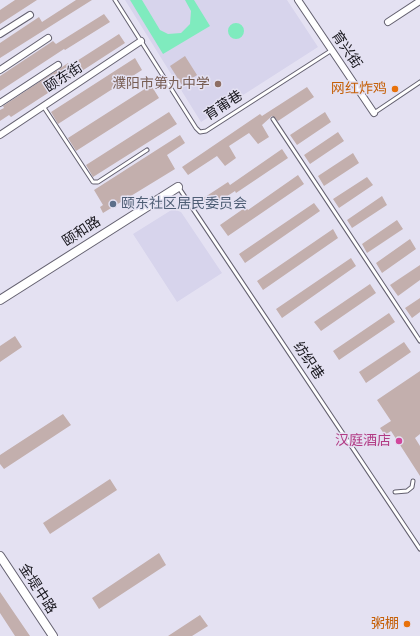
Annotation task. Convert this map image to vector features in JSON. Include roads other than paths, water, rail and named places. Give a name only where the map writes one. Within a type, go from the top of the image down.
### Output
[{"type":"street","name":"育兴街","points":[[298,0],[374,113]]},
{"type":"street","points":[[388,22],[420,1]]},
{"type":"street","points":[[0,34],[30,15]]},
{"type":"street","points":[[0,70],[48,38]]},
{"type":"street","name":"颐东街","points":[[0,135],[141,41]]},
{"type":"street","points":[[0,103],[58,65]]},
{"type":"street","name":"颐和路","points":[[0,300],[178,186]]},
{"type":"street","name":"金堤中路","points":[[0,556],[53,636]]},
{"type":"lane","name":"育莆巷","points":[[115,0],[200,132],[206,131],[332,50]]},
{"type":"lane","points":[[374,113],[420,82]]},
{"type":"lane","points":[[43,106],[93,182],[98,182],[147,150]]},
{"type":"lane","points":[[272,119],[420,341]]},
{"type":"lane","name":"纺织巷","points":[[178,186],[420,548]]},
{"type":"lane","points":[[396,492],[407,491],[412,487],[413,480]]},
{"type":"place","name":"濮阳市第九中学","points":[[218,84]]},
{"type":"place","name":"网红炸鸡","points":[[395,89]]},
{"type":"place","name":"颐东社区居民委员会","points":[[113,204]]},
{"type":"place","name":"汉庭酒店","points":[[399,441]]},
{"type":"place","name":"粥棚","points":[[407,624]]}]
